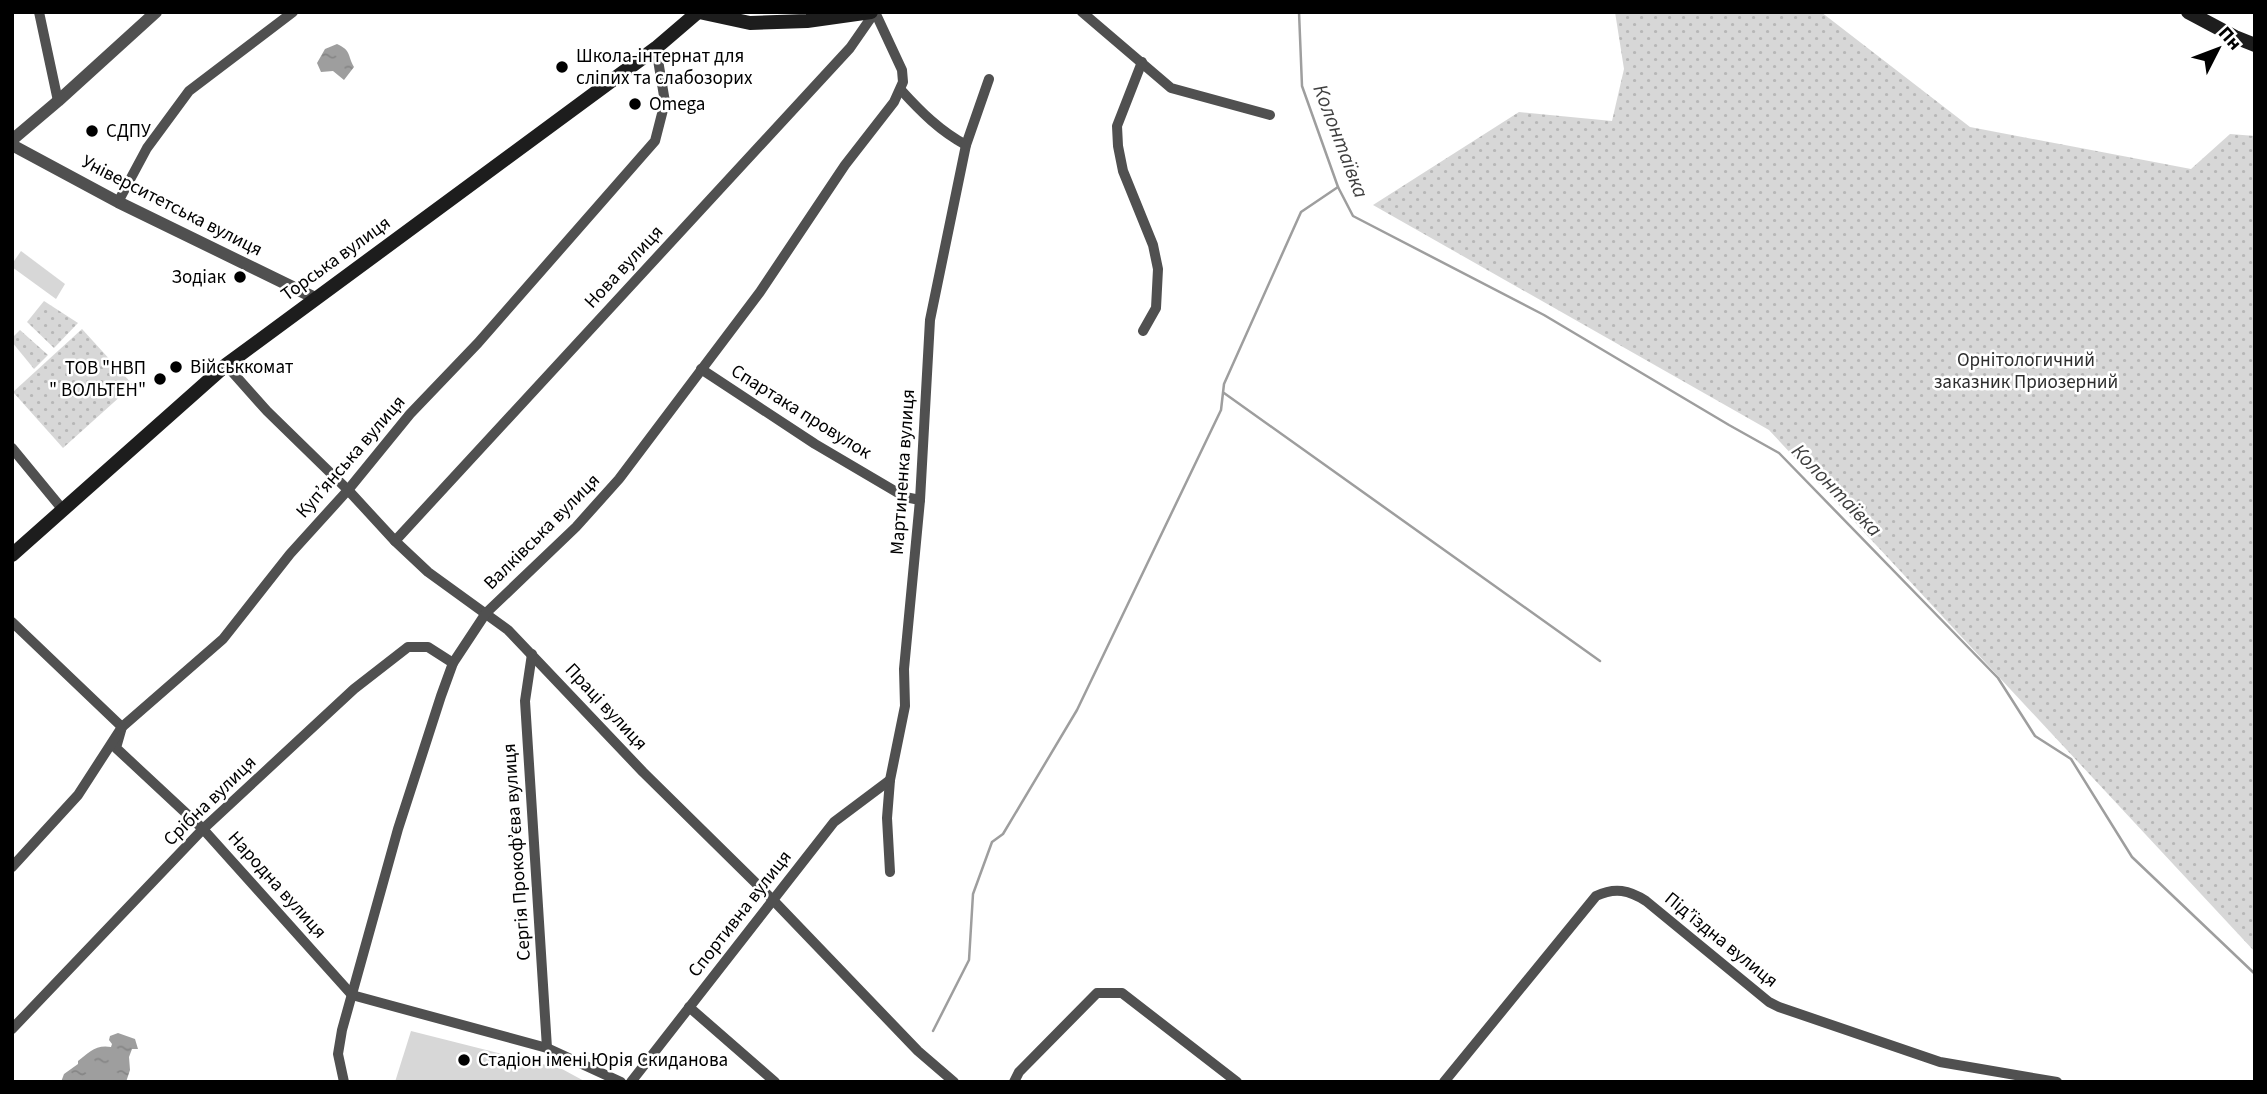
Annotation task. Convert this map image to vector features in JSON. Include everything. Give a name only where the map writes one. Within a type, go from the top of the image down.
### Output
[{"type":"main road","points":[[698,12],[750,23],[807,21],[873,12]]},
{"type":"main road","name":"Торська вулиця","points":[[12,555],[226,365],[656,48],[698,12]]},
{"type":"main road","points":[[2188,12],[2255,45]]},
{"type":"street","points":[[39,12],[58,101]]},
{"type":"street","points":[[12,143],[156,12]]},
{"type":"street","points":[[118,202],[147,148],[189,91],[293,12]]},
{"type":"street","points":[[873,12],[902,70],[901,90],[933,124],[966,145]]},
{"type":"street","name":"Нова вулиця","points":[[395,541],[850,48],[873,12]]},
{"type":"street","points":[[1082,12],[1171,88],[1269,115]]},
{"type":"street","name":"Куп’янська вулиця","points":[[12,866],[78,795],[122,727],[223,639],[290,554],[410,415],[478,343],[655,141],[665,102],[656,48]]},
{"type":"street","points":[[1142,62],[1117,126],[1123,171],[1153,245],[1158,269],[1156,308],[1143,331]]},
{"type":"street","name":"Мартиненка вулиця","points":[[890,872],[887,818],[890,780],[905,706],[904,669],[920,500],[930,320],[966,145],[989,79]]},
{"type":"street","name":"Валківська вулиця","points":[[344,1082],[338,1054],[342,1030],[398,830],[453,663],[486,613],[576,527],[611,489],[760,292],[845,165],[901,90]]},
{"type":"street","name":"Університетська вулиця","points":[[12,143],[118,202],[315,298]]},
{"type":"street","name":"Праці вулиця","points":[[226,365],[267,411],[348,490],[395,541],[428,572],[508,630],[643,772],[772,899],[918,1051],[954,1082]]},
{"type":"street","name":"Спартака провулок","points":[[701,369],[815,444],[905,497],[920,500]]},
{"type":"street","points":[[12,448],[63,510]]},
{"type":"street","points":[[12,622],[122,727]]},
{"type":"street","name":"Срібна вулиця","points":[[12,1029],[203,829],[354,689],[408,647],[428,647],[453,663]]},
{"type":"street","name":"Сергія Прокоф’єва вулиця","points":[[532,654],[525,701],[547,1048]]},
{"type":"street","name":"Народна вулиця","points":[[122,727],[116,748],[203,829],[352,995]]},
{"type":"street","name":"Спортивна вулиця","points":[[631,1082],[834,822],[890,780]]},
{"type":"street","name":"Під’їздна вулиця","points":[[1444,1082],[1596,896],[1620,890],[1646,901],[1769,1002],[1779,1007],[1940,1062],[2057,1082]]},
{"type":"street","points":[[1014,1082],[1019,1072],[1097,993],[1122,993],[1237,1082]]},
{"type":"street","points":[[352,995],[547,1048],[621,1082]]},
{"type":"street","points":[[690,1007],[775,1082]]},
{"type":"green space","name":"Орнiтологичний заказник Приозерний","points":[[1615,12],[1821,12],[1970,127],[2191,169],[2230,134],[2255,136],[2255,952],[1769,430],[1373,205],[1519,112],[1612,121],[1624,69]]},
{"type":"green space","points":[[21,251],[65,284],[56,299],[12,267]]},
{"type":"green space","points":[[44,301],[78,323],[54,348],[27,322]]},
{"type":"green space","points":[[82,329],[133,385],[63,448],[13,392]]},
{"type":"green space","points":[[20,330],[48,355],[34,369],[12,342],[12,338]]},
{"type":"green space","name":"Стадiон імені Юрія Скиданова","points":[[411,1031],[562,1069],[586,1082],[395,1082]]},
{"type":"water","points":[[337,44],[347,51],[354,67],[344,80],[333,71],[321,72],[317,63],[325,49]]},
{"type":"water","points":[[118,1033],[135,1039],[138,1049],[132,1049],[129,1057],[130,1070],[126,1082],[61,1082],[64,1074],[89,1052],[101,1047],[111,1047],[110,1036]]},
{"type":"waterway","name":"Колонтаївка","points":[[1299,12],[1302,86],[1338,187],[1353,216],[1544,315],[1779,453],[1998,678],[2035,736],[2071,759],[2132,857],[2255,974]]},
{"type":"waterway","points":[[933,1031],[969,960],[973,894],[992,842],[1003,834],[1077,710],[1221,410],[1224,384],[1301,212],[1338,187]]},
{"type":"waterway","points":[[1224,393],[1600,661]]},
{"type":"place","name":"Школа-інтернат для сліпих та слабозорих","points":[[562,67]]},
{"type":"place","name":"Omega","points":[[635,104]]},
{"type":"place","name":"СДПУ","points":[[92,131]]},
{"type":"place","name":"Зодіак","points":[[240,277]]},
{"type":"place","name":"Військкомат","points":[[176,367]]},
{"type":"place","name":"ТОВ \"НВП \" ВОЛЬТЕН\"","points":[[160,379]]},
{"type":"place","name":"Стадiон імені Юрія Скиданова","points":[[464,1060]]}]
